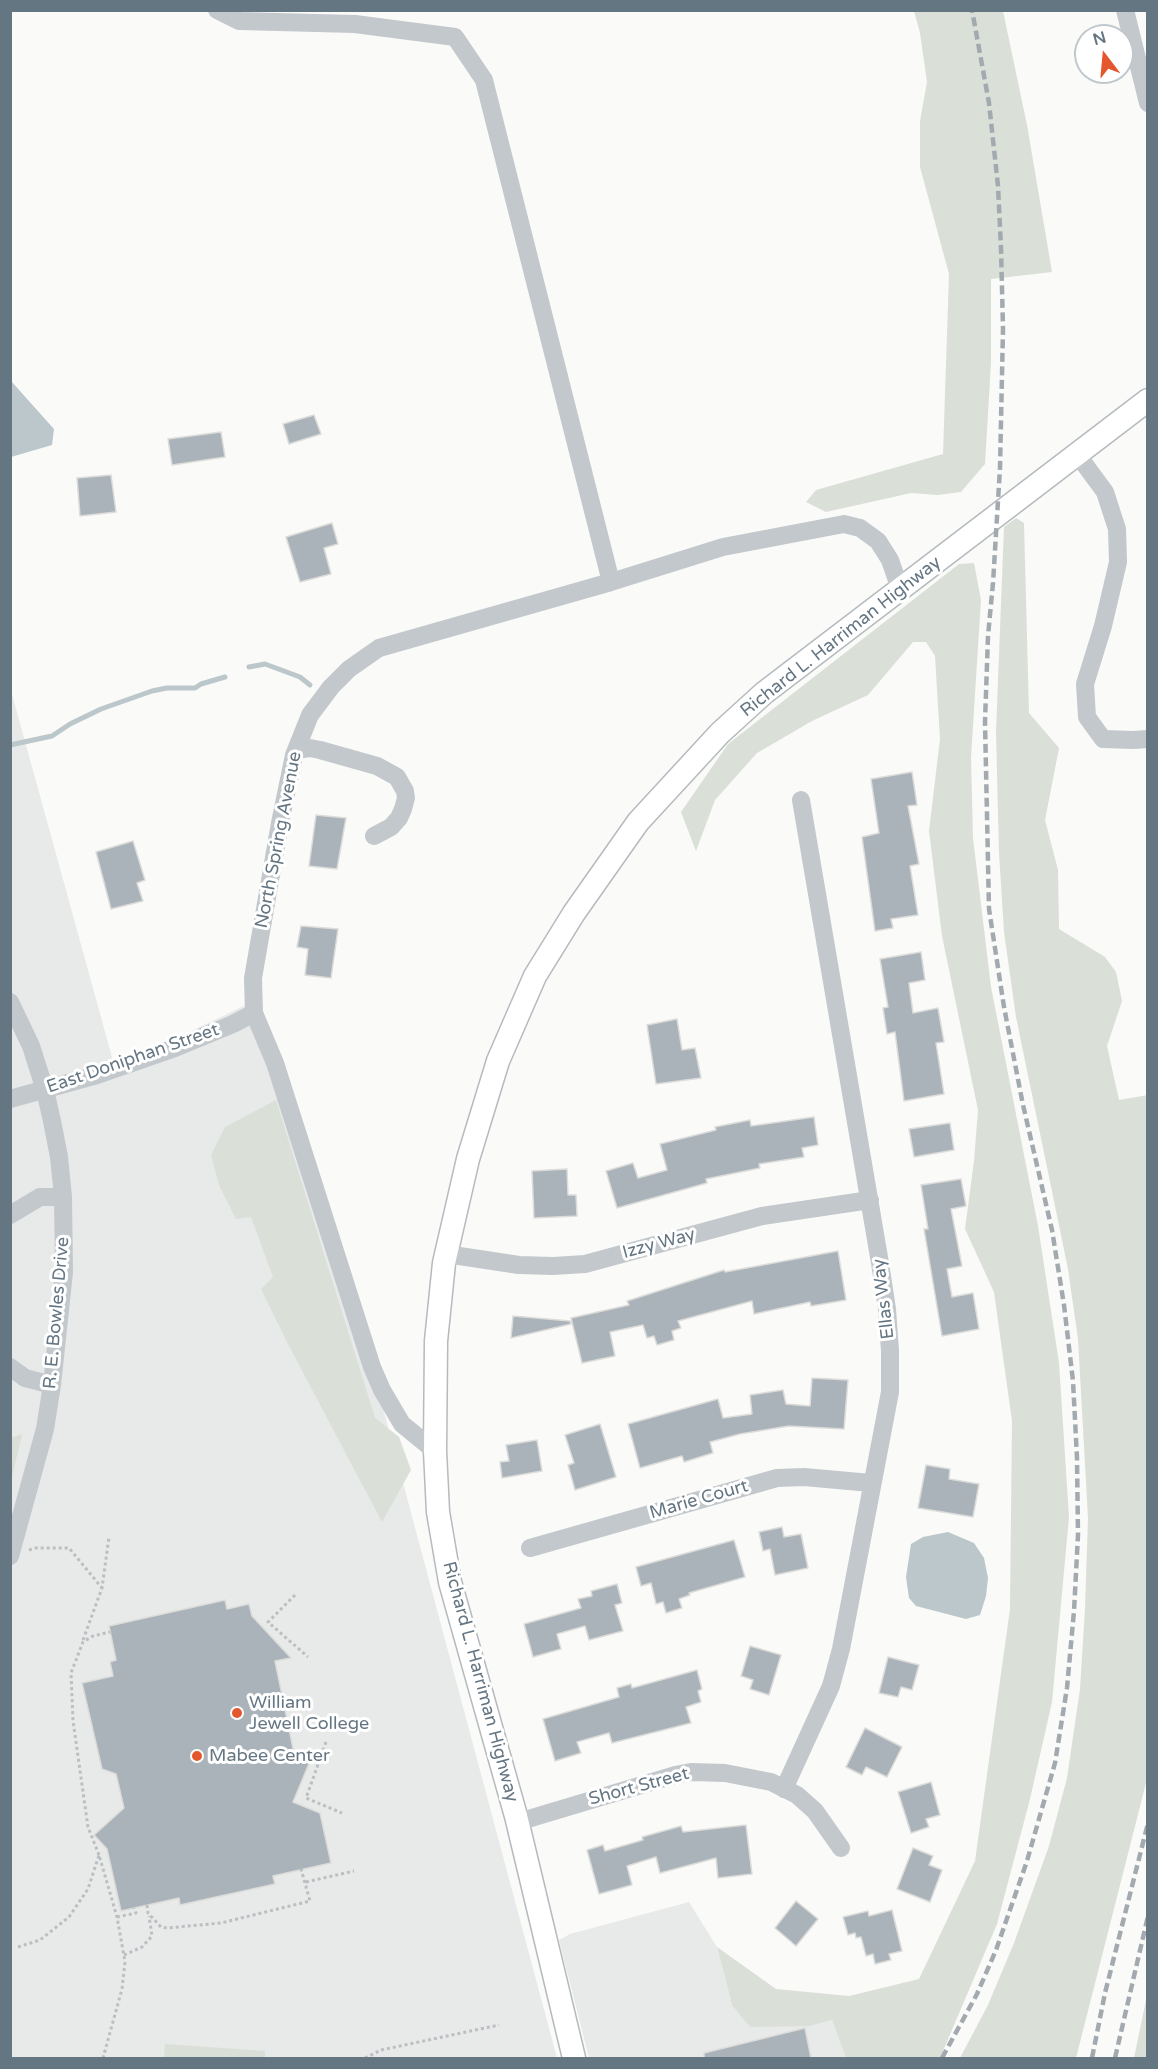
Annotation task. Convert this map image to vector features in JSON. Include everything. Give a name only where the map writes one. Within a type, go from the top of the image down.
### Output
[{"type":"main road","name":"Richard L. Harriman Highway","points":[[574,2058],[518,1821],[450,1582],[438,1512],[435,1451],[436,1341],[446,1254],[468,1158],[498,1061],[535,976],[574,913],[638,822],[720,734],[764,693],[1148,400]]},
{"type":"street","points":[[217,10],[239,21],[355,24],[455,37],[484,80],[611,582]]},
{"type":"street","points":[[1125,10],[1148,103]]},
{"type":"street","points":[[1077,454],[1105,492],[1117,529],[1118,562],[1103,626],[1085,684],[1087,717],[1103,739],[1148,739]]},
{"type":"street","name":"North Spring Avenue","points":[[435,1451],[402,1424],[382,1390],[372,1366],[275,1063],[254,1013],[253,978],[280,823],[296,750],[310,715],[331,687],[349,669],[379,648],[611,582],[723,547],[844,524],[860,528],[878,541],[890,560],[900,590]]},
{"type":"street","points":[[296,750],[310,748],[320,750],[377,766],[396,777],[405,791],[406,798],[403,808],[399,818],[391,827],[374,836]]},
{"type":"street","name":"Ellas Way","points":[[784,1789],[831,1686],[841,1650],[890,1392],[887,1309],[801,800]]},
{"type":"street","name":"R. E. Bowles Drive","points":[[10,1002],[31,1046],[45,1089],[59,1157],[63,1197],[64,1272],[52,1385],[18,1554]]},
{"type":"street","name":"East Doniphan Street","points":[[10,1100],[97,1075],[175,1048],[254,1013]]},
{"type":"street","points":[[10,1215],[40,1197],[63,1197]]},
{"type":"street","name":"Izzy Way","points":[[446,1254],[519,1266],[585,1264],[762,1216],[870,1200]]},
{"type":"street","points":[[10,1367],[25,1378],[52,1385]]},
{"type":"street","name":"Marie Court","points":[[530,1548],[777,1478],[804,1477],[871,1483]]},
{"type":"street","name":"Short Street","points":[[518,1821],[675,1775],[691,1772],[725,1773],[771,1782],[797,1795],[815,1810],[841,1848]]},
{"type":"path","points":[[103,2058],[122,1989],[125,1962],[117,1917],[99,1855],[88,1827],[73,1721],[71,1673],[102,1588],[108,1537]]},
{"type":"path","points":[[18,1554],[35,1548],[69,1548],[102,1588]]},
{"type":"path","points":[[295,1595],[268,1622],[308,1657]]},
{"type":"path","points":[[83,1641],[110,1632]]},
{"type":"path","points":[[326,1742],[306,1798],[342,1813]]},
{"type":"path","points":[[18,1947],[40,1940],[69,1917],[88,1888],[99,1855]]},
{"type":"path","points":[[148,1913],[158,1925],[168,1928],[220,1923],[310,1901],[301,1869]]},
{"type":"path","points":[[306,1883],[354,1871]]},
{"type":"path","points":[[124,1955],[142,1947],[152,1936],[147,1905]]},
{"type":"path","points":[[117,1917],[136,1913],[135,1908]]},
{"type":"path","points":[[365,2058],[381,2050],[499,2025]]},
{"type":"shaded area","points":[[914,11],[1003,11],[1027,125],[1052,272],[991,279],[991,363],[985,464],[961,492],[938,495],[911,493],[826,512],[806,502],[816,490],[943,454],[949,274],[920,167],[920,121],[927,82],[920,33]]},
{"type":"shaded area","points":[[11,381],[54,429],[52,445],[11,457]]},
{"type":"shaded area","points":[[1016,518],[1024,523],[1029,713],[1059,748],[1045,820],[1058,870],[1059,929],[1105,957],[1116,972],[1122,1001],[1107,1046],[1119,1100],[1148,1095],[1147,1779],[1076,2058],[960,2058],[988,2005],[1014,1943],[1049,1846],[1067,1778],[1080,1689],[1085,1609],[1088,1518],[1078,1339],[1068,1269],[1016,1017],[1004,932],[999,853],[996,732],[1004,527]]},
{"type":"shaded area","points":[[974,563],[981,600],[971,757],[973,838],[991,987],[1038,1226],[1059,1363],[1069,1517],[1052,1702],[1030,1799],[997,1924],[940,2058],[846,2058],[832,2020],[810,2026],[750,2027],[732,2005],[717,1947],[776,1989],[849,1996],[919,1979],[975,1861],[1010,1609],[1012,1421],[994,1292],[965,1229],[978,1110],[942,936],[929,831],[940,739],[935,656],[926,642],[913,642],[868,695],[812,721],[757,753],[715,800],[696,851],[681,812],[728,744],[959,564]]},
{"type":"shaded area","name":"William Jewell College","points":[[10,687],[115,1068],[254,1001],[372,1367],[557,2058],[11,2058]]},
{"type":"shaded area","points":[[276,1100],[375,1418],[399,1437],[411,1470],[382,1522],[261,1289],[273,1277],[251,1217],[236,1219],[219,1185],[211,1155],[225,1127]]},
{"type":"shaded area","points":[[22,1434],[11,1481],[11,1438]]},
{"type":"shaded area","points":[[948,1532],[974,1543],[984,1558],[988,1578],[986,1596],[980,1615],[966,1619],[916,1606],[909,1598],[906,1577],[911,1544],[923,1537]]},
{"type":"shaded area","points":[[689,1902],[717,1947],[732,2005],[810,2026],[832,2020],[846,2058],[589,2058],[559,1940],[570,1934]]},
{"type":"shaded area","points":[[1147,1995],[1147,2058],[1134,2058]]},
{"type":"shaded area","points":[[165,2044],[265,2051],[265,2058],[164,2058]]},
{"type":"building","points":[[314,415],[321,434],[289,444],[283,424]]},
{"type":"building","points":[[221,432],[225,457],[172,465],[168,439]]},
{"type":"building","points":[[111,475],[116,512],[80,516],[77,478]]},
{"type":"building","points":[[332,523],[338,544],[324,548],[331,574],[300,582],[286,537]]},
{"type":"building","points":[[912,772],[917,805],[908,806],[919,864],[910,866],[918,915],[891,919],[893,928],[875,931],[862,837],[879,833],[871,779]]},
{"type":"building","points":[[316,815],[346,818],[337,869],[309,866]]},
{"type":"building","points":[[133,841],[145,880],[137,883],[143,901],[111,909],[96,852]]},
{"type":"building","points":[[301,926],[338,929],[331,978],[305,975],[308,949],[297,947]]},
{"type":"building","points":[[921,952],[925,980],[909,983],[913,1013],[938,1008],[944,1042],[936,1043],[944,1094],[904,1101],[895,1032],[887,1034],[883,1008],[888,1007],[880,959]]},
{"type":"building","points":[[677,1019],[682,1050],[695,1048],[701,1078],[656,1084],[647,1025]]},
{"type":"building","points":[[814,1117],[818,1145],[802,1148],[804,1157],[759,1164],[760,1168],[706,1179],[707,1183],[617,1208],[606,1171],[633,1163],[638,1178],[667,1170],[660,1144],[716,1130],[715,1127],[750,1120],[751,1126]]},
{"type":"building","points":[[950,1123],[954,1150],[914,1157],[909,1129]]},
{"type":"building","points":[[567,1169],[568,1195],[576,1195],[577,1216],[534,1218],[532,1171]]},
{"type":"building","points":[[961,1179],[966,1206],[951,1209],[962,1266],[947,1269],[952,1297],[973,1293],[979,1329],[942,1336],[924,1229],[928,1229],[921,1185]]},
{"type":"building","points":[[838,1251],[846,1300],[811,1306],[810,1302],[754,1314],[752,1301],[678,1321],[681,1328],[672,1331],[674,1340],[657,1345],[654,1336],[647,1338],[643,1325],[610,1332],[615,1356],[582,1363],[571,1318],[629,1305],[627,1301],[724,1270],[725,1272]]},
{"type":"building","points":[[513,1316],[570,1321],[571,1324],[511,1338]]},
{"type":"building","points":[[812,1378],[848,1380],[844,1429],[789,1426],[740,1434],[710,1442],[713,1453],[684,1462],[682,1456],[640,1468],[628,1424],[718,1399],[723,1418],[752,1414],[750,1395],[783,1390],[786,1404],[810,1406]]},
{"type":"building","points":[[600,1424],[616,1477],[575,1490],[568,1465],[574,1463],[565,1435]]},
{"type":"building","points":[[537,1440],[542,1471],[502,1478],[500,1462],[509,1461],[506,1445]]},
{"type":"building","points":[[926,1465],[950,1469],[949,1479],[979,1484],[973,1517],[918,1508]]},
{"type":"building","points":[[782,1527],[784,1537],[801,1534],[808,1568],[775,1575],[770,1549],[763,1551],[759,1532]]},
{"type":"building","points":[[734,1540],[745,1577],[689,1593],[690,1595],[679,1599],[682,1608],[666,1613],[663,1602],[656,1604],[651,1583],[641,1586],[636,1567]]},
{"type":"building","points":[[617,1584],[622,1603],[615,1605],[623,1631],[589,1640],[585,1626],[557,1634],[561,1649],[533,1657],[524,1624],[581,1608],[578,1599],[592,1596],[591,1591]]},
{"type":"building","name":"Mabee Center","points":[[225,1600],[227,1609],[249,1604],[252,1616],[291,1658],[275,1661],[295,1758],[313,1754],[293,1802],[320,1813],[331,1863],[273,1876],[275,1884],[180,1905],[179,1898],[121,1911],[107,1849],[94,1835],[124,1808],[116,1774],[102,1769],[82,1683],[113,1676],[110,1662],[116,1660],[109,1626]]},
{"type":"building","points":[[750,1646],[781,1655],[769,1695],[750,1689],[753,1680],[741,1676]]},
{"type":"building","points":[[888,1657],[919,1665],[912,1690],[901,1687],[898,1697],[879,1693]]},
{"type":"building","points":[[697,1670],[702,1689],[698,1691],[701,1702],[686,1707],[691,1723],[612,1743],[609,1733],[577,1742],[581,1753],[555,1761],[543,1719],[619,1697],[617,1688],[631,1684],[632,1688]]},
{"type":"building","points":[[865,1728],[902,1747],[887,1777],[866,1767],[862,1775],[846,1767]]},
{"type":"building","points":[[931,1782],[940,1815],[926,1819],[929,1827],[911,1833],[898,1792]]},
{"type":"building","points":[[746,1825],[752,1874],[718,1878],[716,1858],[660,1873],[656,1857],[627,1866],[632,1885],[599,1894],[587,1850],[603,1845],[605,1851],[681,1826],[683,1832]]},
{"type":"building","points":[[913,1848],[933,1856],[929,1865],[942,1870],[930,1902],[897,1889]]},
{"type":"building","points":[[796,1901],[818,1919],[796,1946],[775,1928]]},
{"type":"building","points":[[892,1910],[902,1951],[889,1954],[891,1960],[875,1964],[873,1954],[866,1956],[861,1937],[856,1938],[855,1933],[848,1935],[843,1917],[868,1911],[869,1916]]},
{"type":"building","points":[[805,2028],[811,2058],[704,2058],[704,2053]]},
{"type":"waterway","points":[[249,667],[265,664],[300,677],[310,685]]},
{"type":"waterway","points":[[10,745],[52,736],[70,724],[101,709],[152,691],[167,688],[195,688],[225,677]]},
{"type":"railway","points":[[942,2058],[977,1994],[996,1950],[1027,1861],[1055,1763],[1067,1688],[1078,1535],[1073,1381],[1064,1305],[1052,1230],[1023,1105],[1004,1007],[989,909],[985,722],[988,636],[1000,468],[1003,329],[998,186],[989,103],[972,10]]},
{"type":"railway","points":[[1092,2058],[1105,1993],[1148,1823]]},
{"type":"railway","points":[[1115,2058],[1148,1916]]},
{"type":"place","name":"William Jewell College","points":[[237,1713]]},
{"type":"place","name":"Mabee Center","points":[[197,1756]]}]
